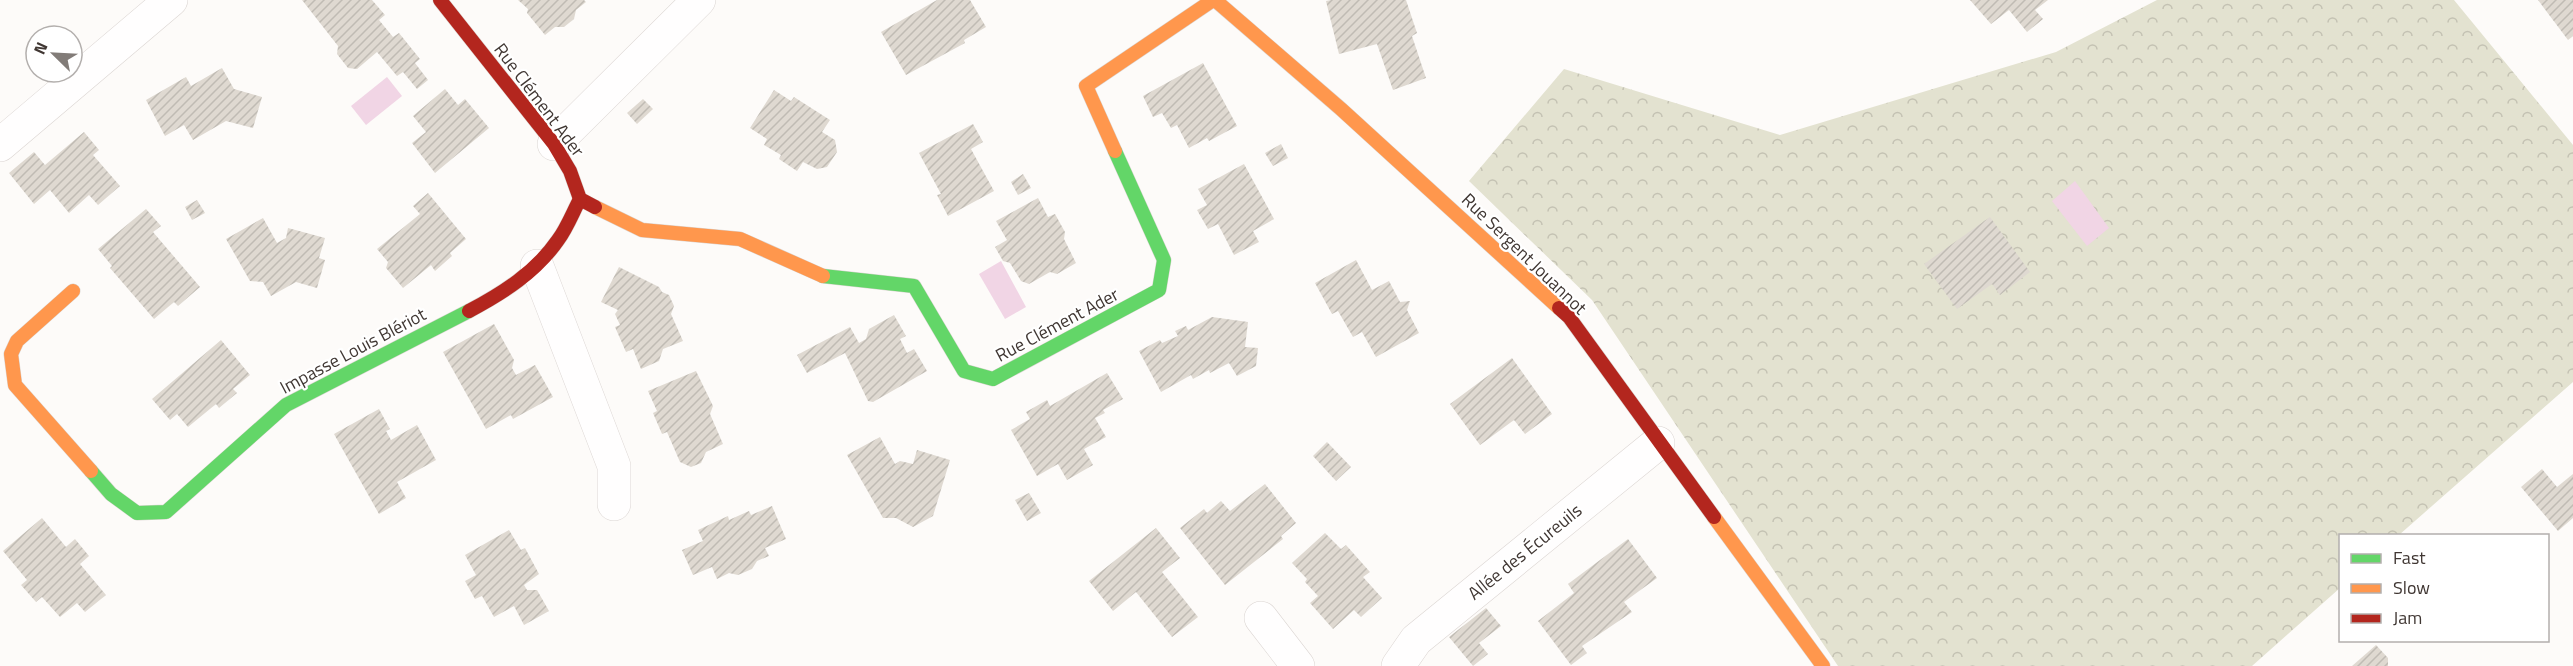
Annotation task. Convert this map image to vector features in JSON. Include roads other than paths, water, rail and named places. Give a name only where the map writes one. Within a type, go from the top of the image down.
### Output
[{"type":"street","points":[[0,145],[171,0]]},
{"type":"street","name":"Rue Clément Ader","points":[[440,0],[554,144],[570,171],[580,199],[642,230],[740,239],[826,277],[914,286],[964,371],[993,379],[1159,290],[1164,260],[1086,86],[1214,0]]},
{"type":"street","points":[[554,144],[699,0]]},
{"type":"street","name":"Rue Sergent Jouannot","points":[[1214,0],[1341,109],[1569,317],[1823,666]]},
{"type":"street","name":"Impasse Louis Blériot","points":[[73,291],[17,341],[11,354],[15,385],[111,494],[136,513],[166,512],[286,405],[496,297],[537,266],[559,240],[580,199]]},
{"type":"street","points":[[537,266],[614,466],[614,504]]},
{"type":"street","name":"Allée des Écureuils","points":[[1398,666],[1416,640],[1658,442]]},
{"type":"street","points":[[1261,618],[1298,666]]}]
